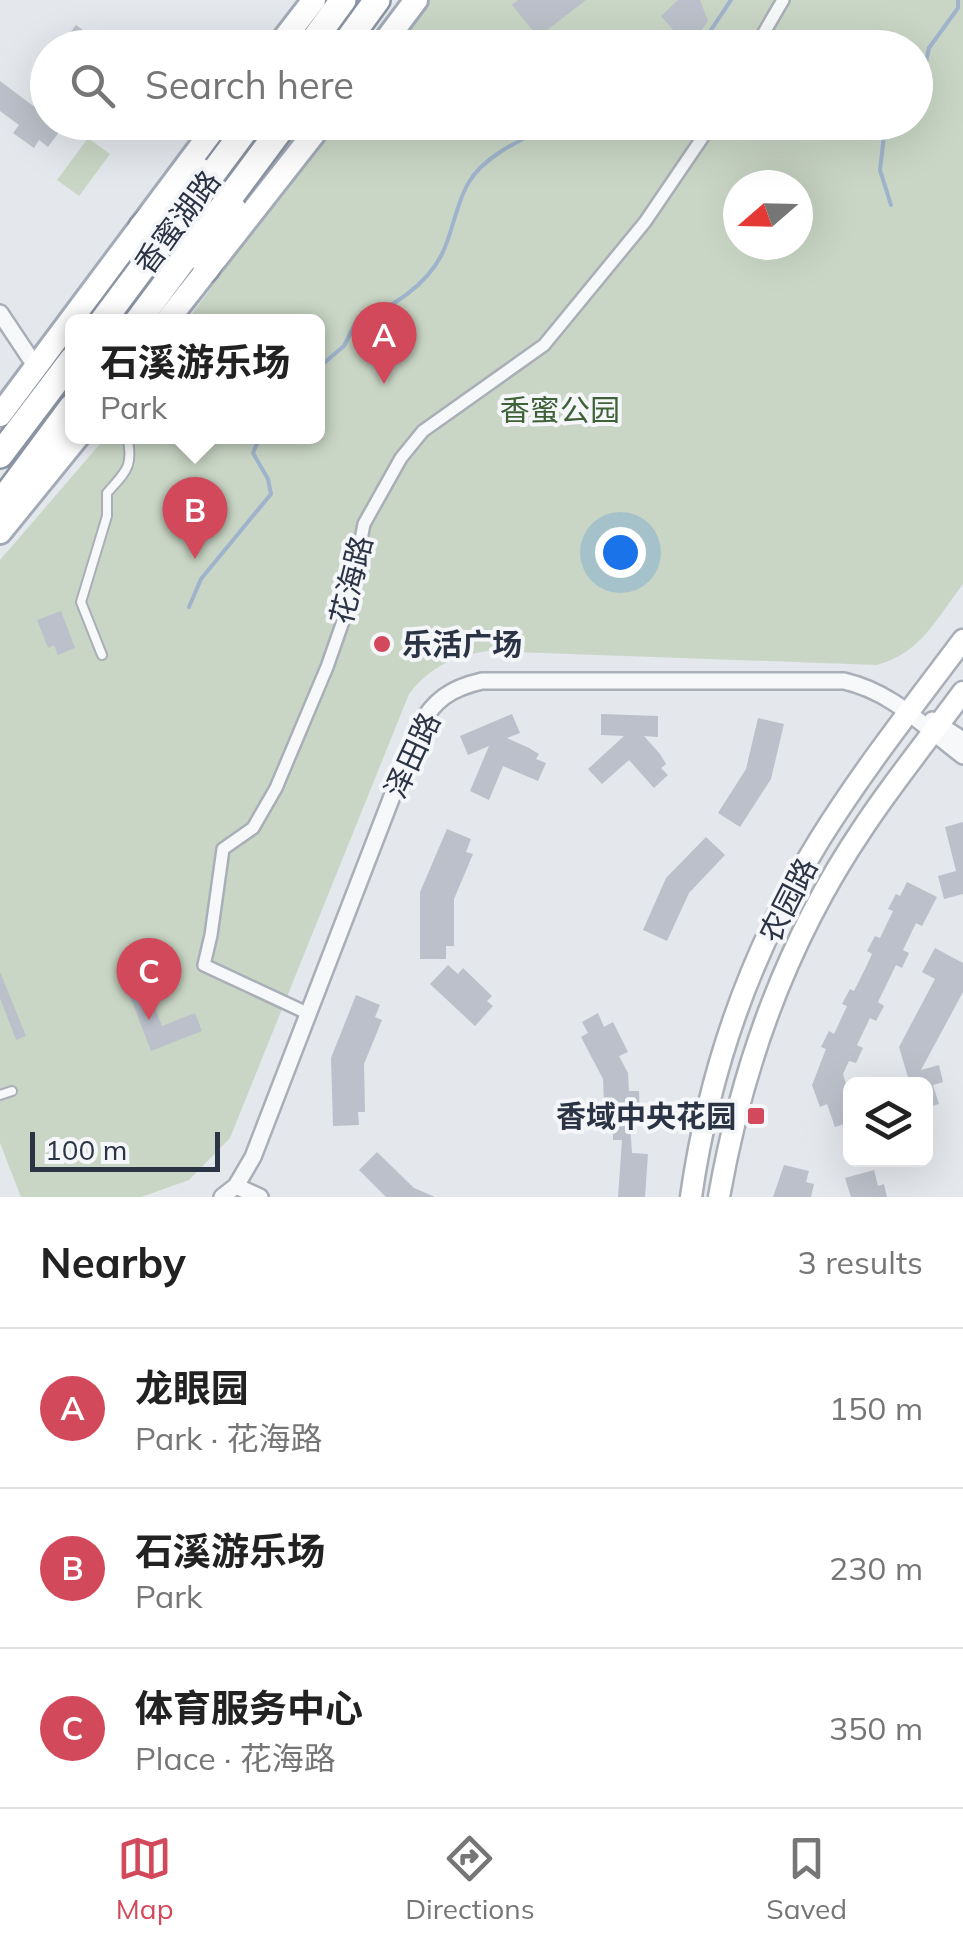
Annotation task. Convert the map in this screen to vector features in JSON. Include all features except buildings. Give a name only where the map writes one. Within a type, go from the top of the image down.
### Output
[{"type":"highway","points":[[321,30],[343,0]]},
{"type":"highway","points":[[355,30],[377,0]]},
{"type":"highway","points":[[142,227],[232,140]]},
{"type":"highway","name":"香蜜湖路","points":[[108,314],[238,140]]},
{"type":"highway","name":"香蜜湖路","points":[[142,314],[272,140]]},
{"type":"highway","points":[[206,269],[260,156]]},
{"type":"highway","points":[[0,455],[65,369]]},
{"type":"highway","points":[[0,504],[65,417]]},
{"type":"main road","points":[[291,30],[314,0]]},
{"type":"main road","points":[[394,30],[416,0]]},
{"type":"main road","points":[[76,314],[206,140]]},
{"type":"main road","points":[[172,314],[309,140]]},
{"type":"main road","points":[[0,415],[65,329]]},
{"type":"main road","points":[[0,532],[72,444]]},
{"type":"main road","name":"农园路","points":[[692,1197],[714,1082],[770,930],[820,839],[963,640]]},
{"type":"main road","name":"农园路","points":[[720,1197],[746,1074],[794,950],[862,829],[963,692]]},
{"type":"street","points":[[765,30],[782,0]]},
{"type":"street","name":"花海路","points":[[307,1013],[204,965],[212,935],[223,849],[253,828],[276,788],[327,668],[348,607],[364,524],[401,458],[423,431],[544,345],[645,222],[700,140]]},
{"type":"street","points":[[0,312],[36,367]]},
{"type":"street","name":"泽田路","points":[[222,1197],[236,1186],[253,1158],[418,728],[428,710],[446,693],[482,681],[814,679],[867,686],[963,740]]},
{"type":"street","name":"泽田路","points":[[936,728],[963,756]]},
{"type":"street","points":[[236,1186],[260,1197]]},
{"type":"lane","points":[[102,654],[81,602],[107,516],[107,493],[128,469],[129,444]]},
{"type":"lane","points":[[0,1095],[12,1090]]},
{"type":"green space","name":"香蜜公园","points":[[424,0],[963,0],[963,584],[936,622],[905,652],[877,665],[489,651],[454,659],[435,670],[409,694],[230,1138],[189,1180],[141,1197],[21,1197],[0,1143],[0,560],[100,444],[325,444],[325,314],[192,314],[318,140],[933,140],[933,30],[401,30]]},
{"type":"green space","points":[[87,140],[110,154],[79,196],[57,180]]},
{"type":"waterway","points":[[711,30],[731,0]]},
{"type":"waterway","points":[[933,42],[958,8],[958,0]]},
{"type":"waterway","points":[[325,362],[344,346],[358,318],[395,303],[427,276],[442,254],[469,182],[486,162],[521,140]]},
{"type":"waterway","points":[[883,140],[880,170],[891,205]]},
{"type":"waterway","points":[[189,607],[201,579],[271,494],[268,479],[253,453],[257,444]]},
{"type":"place","name":"龙眼园","points":[[384,384]]},
{"type":"place","name":"石溪游乐场","points":[[195,559]]},
{"type":"place","name":"乐活广场","points":[[382,644]]},
{"type":"place","name":"体育服务中心","points":[[149,1020]]},
{"type":"place","name":"香域中央花园","points":[[756,1116]]}]
